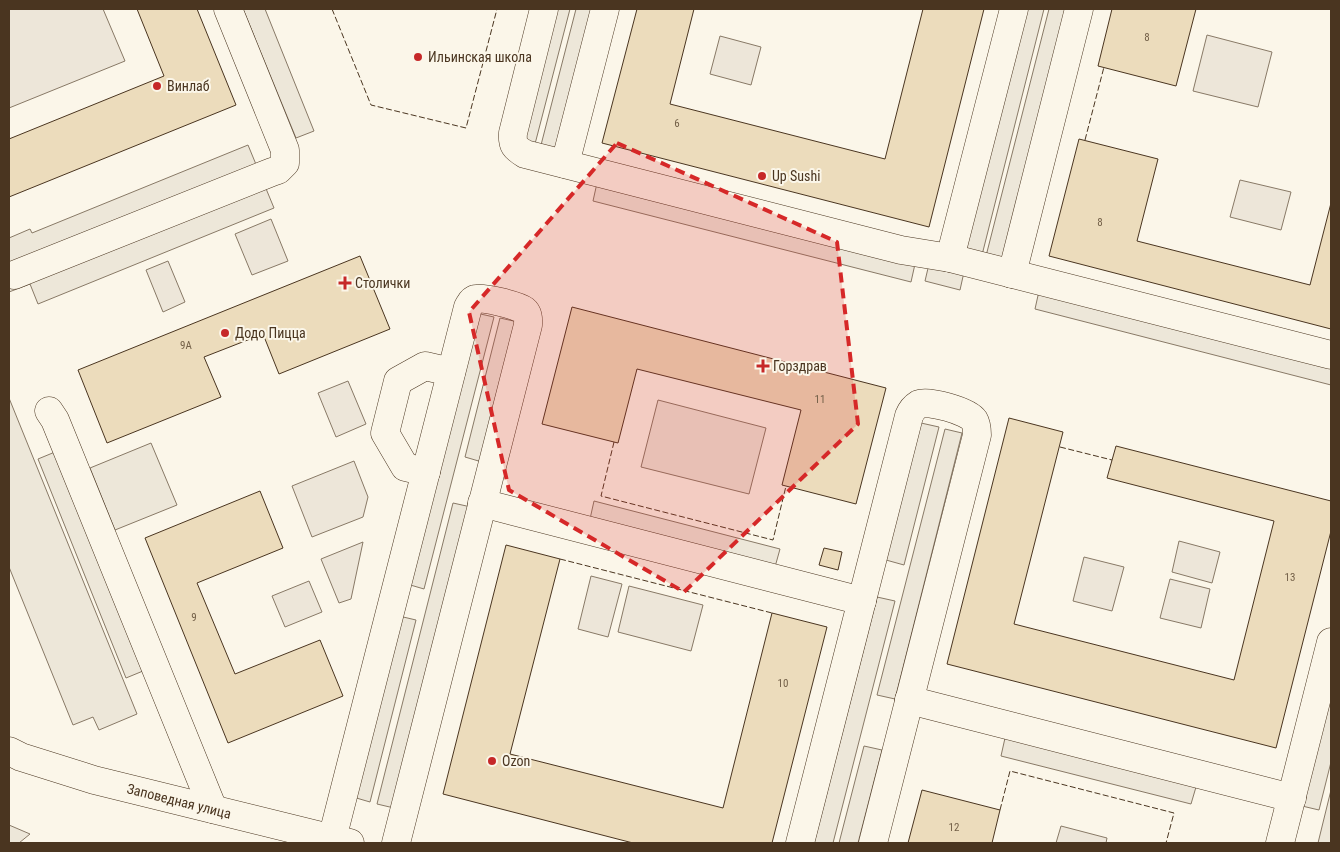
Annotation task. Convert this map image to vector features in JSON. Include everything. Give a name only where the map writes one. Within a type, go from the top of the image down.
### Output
[{"type":"street","points":[[14,275],[278,170],[285,162],[285,150],[228,9]]},
{"type":"street","points":[[544,9],[513,133],[512,141],[517,149],[525,154],[901,250],[950,258],[1331,355]]},
{"type":"street","points":[[566,164],[605,9]]},
{"type":"street","points":[[950,258],[1014,9]]},
{"type":"street","points":[[1012,274],[1080,9]]},
{"type":"street","points":[[342,841],[426,472],[451,372],[468,307],[471,301],[476,298],[483,298],[525,310],[528,325],[396,843]]},
{"type":"street","points":[[426,472],[405,467],[385,432],[398,381],[425,366],[451,372]]},
{"type":"street","points":[[800,843],[909,416],[913,408],[920,403],[929,403],[963,412],[973,419],[977,428],[977,435],[873,843]]},
{"type":"street","points":[[50,411],[212,809]]},
{"type":"street","points":[[482,503],[862,601]]},
{"type":"street","points":[[1280,843],[1331,642]]},
{"type":"street","points":[[909,700],[1292,798]]},
{"type":"street","name":"Заповедная улица","points":[[9,751],[21,757],[94,780],[342,841]]},
{"type":"highlighted area","points":[[617,143],[837,242],[858,424],[684,592],[509,490],[469,312]]},
{"type":"shaded area","points":[[9,9],[103,9],[125,61],[9,108]]},
{"type":"shaded area","points":[[243,9],[265,9],[314,131],[296,138]]},
{"type":"shaded area","points":[[551,9],[570,9],[535,144],[518,139]]},
{"type":"shaded area","points":[[576,9],[595,9],[559,150],[541,145]]},
{"type":"shaded area","points":[[1025,9],[1044,9],[982,255],[964,251]]},
{"type":"shaded area","points":[[1049,9],[1068,9],[1004,261],[986,256]]},
{"type":"shaded area","points":[[1207,35],[1272,52],[1258,107],[1193,91]]},
{"type":"shaded area","points":[[720,36],[761,47],[751,85],[710,74]]},
{"type":"shaded area","points":[[248,145],[274,208],[38,304],[30,284],[9,292],[9,238],[30,229],[32,233]]},
{"type":"shaded area","points":[[1240,180],[1291,192],[1281,230],[1230,217]]},
{"type":"shaded area","points":[[597,183],[915,264],[911,282],[593,201]]},
{"type":"shaded area","points":[[271,219],[288,261],[252,275],[235,234]]},
{"type":"shaded area","points":[[168,261],[185,302],[163,312],[146,270]]},
{"type":"shaded area","points":[[929,264],[964,272],[960,290],[925,281]]},
{"type":"shaded area","points":[[1039,291],[1331,366],[1331,385],[1035,309]]},
{"type":"shaded area","points":[[476,313],[494,317],[424,589],[407,584]]},
{"type":"shaded area","points":[[500,318],[518,322],[482,462],[465,457]]},
{"type":"shaded area","points":[[348,381],[366,424],[336,437],[318,393]]},
{"type":"shaded area","points":[[9,398],[137,714],[99,730],[93,717],[73,725],[9,567]]},
{"type":"shaded area","points":[[658,400],[766,428],[749,494],[641,467]]},
{"type":"shaded area","points":[[921,423],[939,427],[904,565],[886,560]]},
{"type":"shaded area","points":[[945,429],[962,433],[895,699],[877,695]]},
{"type":"shaded area","points":[[151,443],[177,505],[115,530],[90,468]]},
{"type":"shaded area","points":[[55,452],[143,671],[126,678],[38,459]]},
{"type":"shaded area","points":[[354,461],[368,497],[363,517],[312,537],[292,486]]},
{"type":"shaded area","points":[[594,501],[780,549],[775,567],[590,519]]},
{"type":"shaded area","points":[[453,503],[471,507],[394,808],[377,804]]},
{"type":"shaded area","points":[[1179,541],[1220,552],[1212,583],[1172,572]]},
{"type":"shaded area","points":[[363,542],[351,599],[339,603],[321,559]]},
{"type":"shaded area","points":[[1084,557],[1124,567],[1112,611],[1073,601]]},
{"type":"shaded area","points":[[591,576],[622,584],[608,637],[578,629]]},
{"type":"shaded area","points":[[1170,579],[1210,589],[1201,628],[1160,618]]},
{"type":"shaded area","points":[[309,581],[322,612],[285,627],[272,596]]},
{"type":"shaded area","points":[[629,586],[703,605],[691,651],[618,632]]},
{"type":"shaded area","points":[[877,597],[895,601],[833,843],[814,843]]},
{"type":"shaded area","points":[[399,616],[416,620],[370,802],[353,797]]},
{"type":"shaded area","points":[[1331,689],[1331,762],[1319,810],[1302,806]]},
{"type":"shaded area","points":[[1005,738],[1196,787],[1191,804],[1001,756]]},
{"type":"shaded area","points":[[864,746],[882,750],[858,843],[839,843]]},
{"type":"shaded area","points":[[1331,790],[1331,843],[1318,843]]},
{"type":"shaded area","points":[[9,825],[30,834],[19,843],[9,843]]},
{"type":"shaded area","points":[[1061,826],[1107,838],[1106,843],[1056,843]]},
{"type":"building","points":[[137,9],[197,9],[236,105],[9,197],[9,139],[164,76]]},
{"type":"building","points":[[637,9],[694,9],[670,104],[885,159],[923,9],[984,9],[929,227],[602,143]]},
{"type":"building","points":[[1112,9],[1196,9],[1176,86],[1098,66]]},
{"type":"building","points":[[1079,139],[1158,159],[1137,241],[1310,285],[1331,203],[1331,329],[1049,256]]},
{"type":"building","points":[[360,256],[390,329],[279,374],[263,334],[204,357],[221,397],[107,443],[78,370]]},
{"type":"building","points":[[572,307],[886,388],[856,504],[782,485],[801,410],[637,369],[618,443],[542,424]]},
{"type":"building","points":[[1009,418],[1063,432],[1014,624],[1234,680],[1274,521],[1107,478],[1116,446],[1331,501],[1331,531],[1276,748],[947,664]]},
{"type":"building","points":[[260,491],[283,548],[197,583],[235,674],[320,640],[343,696],[228,743],[145,538]]},
{"type":"building","points":[[506,545],[560,559],[510,754],[723,808],[772,613],[827,627],[772,843],[633,843],[443,794]]},
{"type":"building","points":[[824,548],[842,552],[838,570],[819,565]]},
{"type":"building","points":[[922,790],[1000,810],[992,843],[908,843]]},
{"type":"fence","points":[[332,9],[371,105],[466,128],[497,9]]},
{"type":"fence","points":[[1085,140],[1104,67]]},
{"type":"fence","points":[[614,442],[601,496],[773,540],[786,486]]},
{"type":"fence","points":[[1060,447],[1112,460]]},
{"type":"fence","points":[[560,559],[772,613]]},
{"type":"fence","points":[[1000,810],[1010,771],[1174,813],[1166,843]]},
{"type":"place","name":"Ильинская школа","points":[[418,57]]},
{"type":"place","name":"Винлаб","points":[[157,86]]},
{"type":"place","name":"Up Sushi","points":[[762,176]]},
{"type":"place","name":"Столички","points":[[345,283]]},
{"type":"place","name":"Додо Пицца","points":[[225,333]]},
{"type":"place","name":"Горздрав","points":[[763,366]]},
{"type":"place","name":"Ozon","points":[[492,761]]}]
